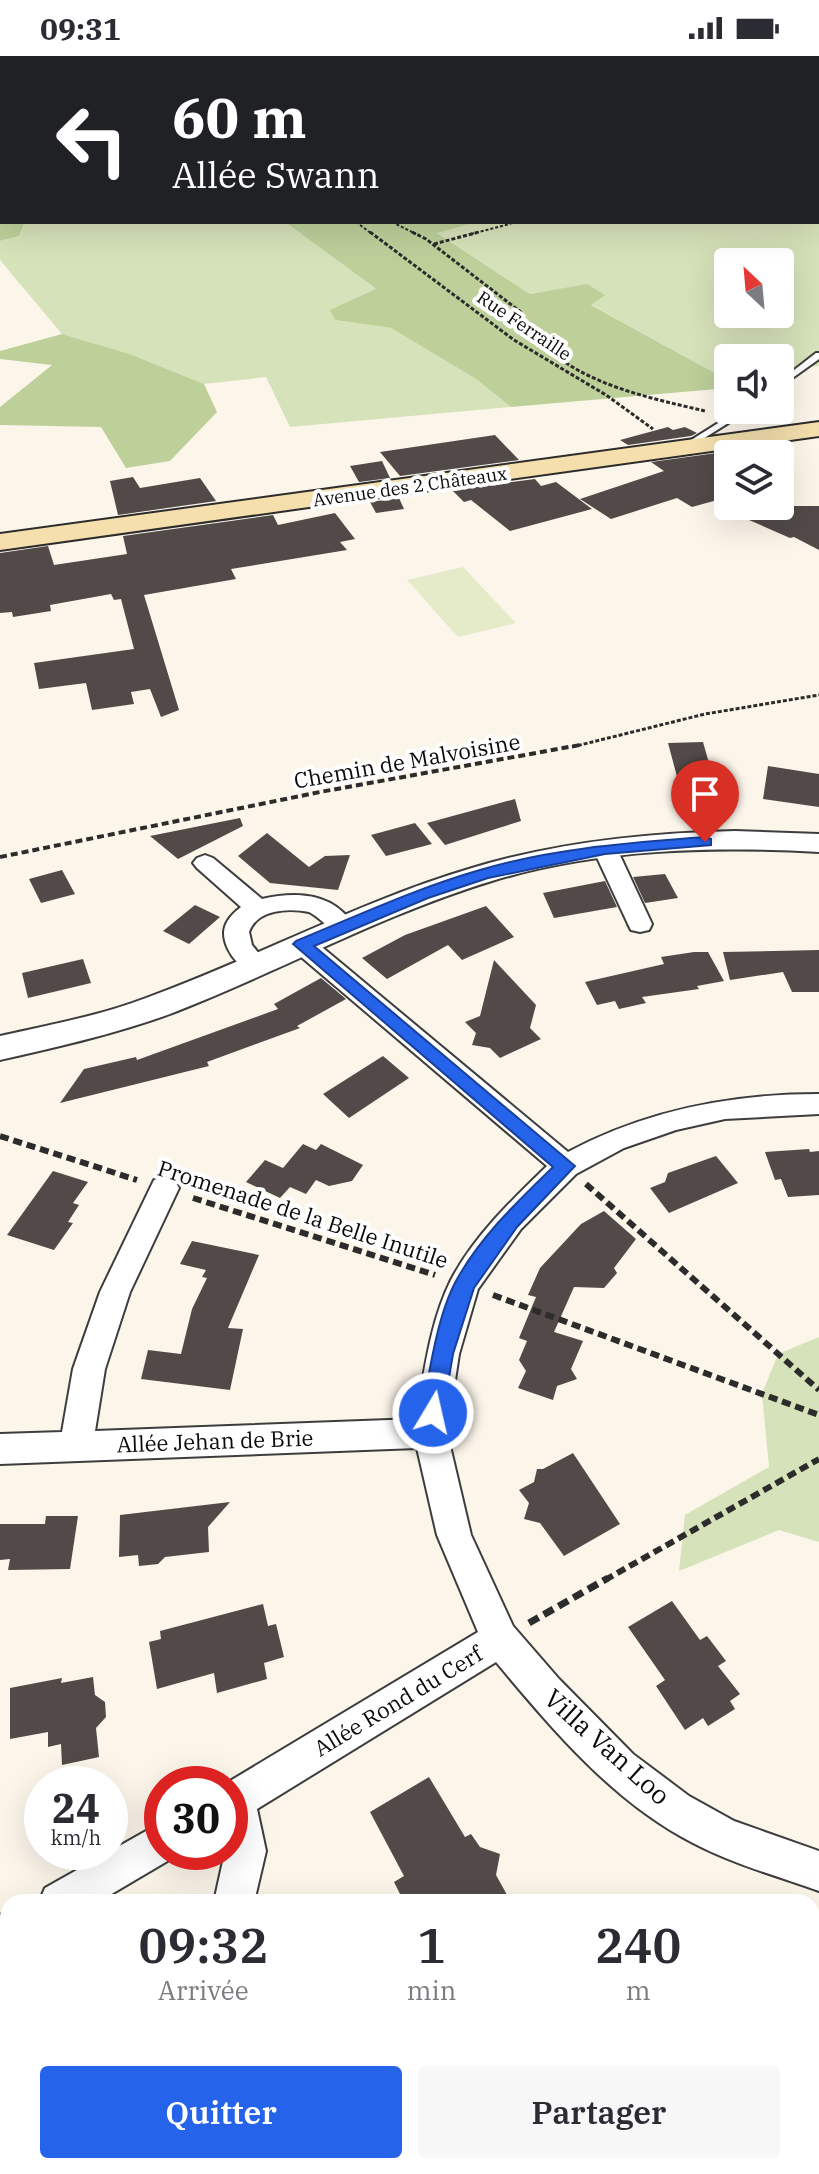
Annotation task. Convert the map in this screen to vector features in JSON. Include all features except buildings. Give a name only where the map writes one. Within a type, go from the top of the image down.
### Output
[{"type":"main road","name":"Avenue des 2 Châteaux","points":[[0,542],[819,429]]},
{"type":"street","points":[[0,1048],[156,1007],[342,926],[485,873],[605,849],[759,840],[819,843]]},
{"type":"street","points":[[605,849],[640,924]]},
{"type":"street","points":[[205,863],[258,908]]},
{"type":"street","points":[[256,966],[240,946],[237,935],[239,926],[258,908],[285,900],[300,902],[317,906],[342,926]]},
{"type":"street","points":[[302,944],[566,1166]]},
{"type":"street","name":"Allée Rond du Cerf","points":[[248,1792],[500,1639],[454,1535],[430,1433],[443,1354],[464,1285],[510,1221],[566,1166],[614,1140],[673,1120],[725,1109],[819,1104]]},
{"type":"street","points":[[76,1447],[89,1369],[115,1292],[164,1188]]},
{"type":"street","name":"Allée Jehan de Brie","points":[[0,1449],[430,1433]]},
{"type":"street","name":"Villa Van Loo","points":[[500,1639],[569,1720],[659,1799],[707,1829],[819,1871]]},
{"type":"street","points":[[73,1894],[144,1852]]},
{"type":"street","name":"Allée Rond du Cerf","points":[[237,1894],[244,1870]]},
{"type":"lane","points":[[794,374],[819,355]]},
{"type":"lane","points":[[677,451],[724,424]]},
{"type":"path","name":"Rue Ferraille","points":[[359,224],[514,340],[606,395],[677,451]]},
{"type":"path","points":[[396,224],[433,245],[522,313],[529,329],[545,347],[583,372],[624,392],[714,413]]},
{"type":"path","points":[[433,245],[510,224]]},
{"type":"path","name":"Chemin de Malvoisine","points":[[0,857],[305,795],[573,747],[705,714],[819,695]]},
{"type":"path","name":"Promenade de la Belle Inutile","points":[[0,1136],[464,1285],[819,1415]]},
{"type":"path","points":[[566,1166],[819,1390]]},
{"type":"path","points":[[500,1639],[819,1459]]},
{"type":"green space","points":[[0,224],[24,224],[19,236],[0,241]]},
{"type":"green space","points":[[24,224],[288,224],[377,290],[331,310],[335,320],[391,328],[476,379],[511,407],[290,427],[266,377],[204,384],[130,354],[62,334],[0,260],[0,241],[19,236]]},
{"type":"green space","points":[[288,224],[469,224],[437,233],[530,294],[587,284],[605,295],[591,305],[714,373],[714,389],[511,407],[476,379],[391,328],[335,320],[330,310],[376,289]]},
{"type":"green space","points":[[468,224],[819,224],[819,366],[794,369],[794,344],[714,344],[714,373],[590,304],[587,285],[530,294],[436,232]]},
{"type":"green space","points":[[62,334],[130,354],[204,384],[217,412],[170,461],[126,468],[101,427],[0,425],[0,407],[52,365],[0,359],[0,351]]},
{"type":"green space","points":[[463,567],[516,623],[458,637],[407,580]]},
{"type":"green space","points":[[819,1337],[819,1542],[779,1530],[679,1571],[685,1515],[769,1467],[762,1394],[778,1354]]},
{"type":"route","points":[[433,1413],[443,1354],[464,1285],[510,1221],[566,1166],[302,944],[423,894],[485,873],[605,849],[705,842]]}]
